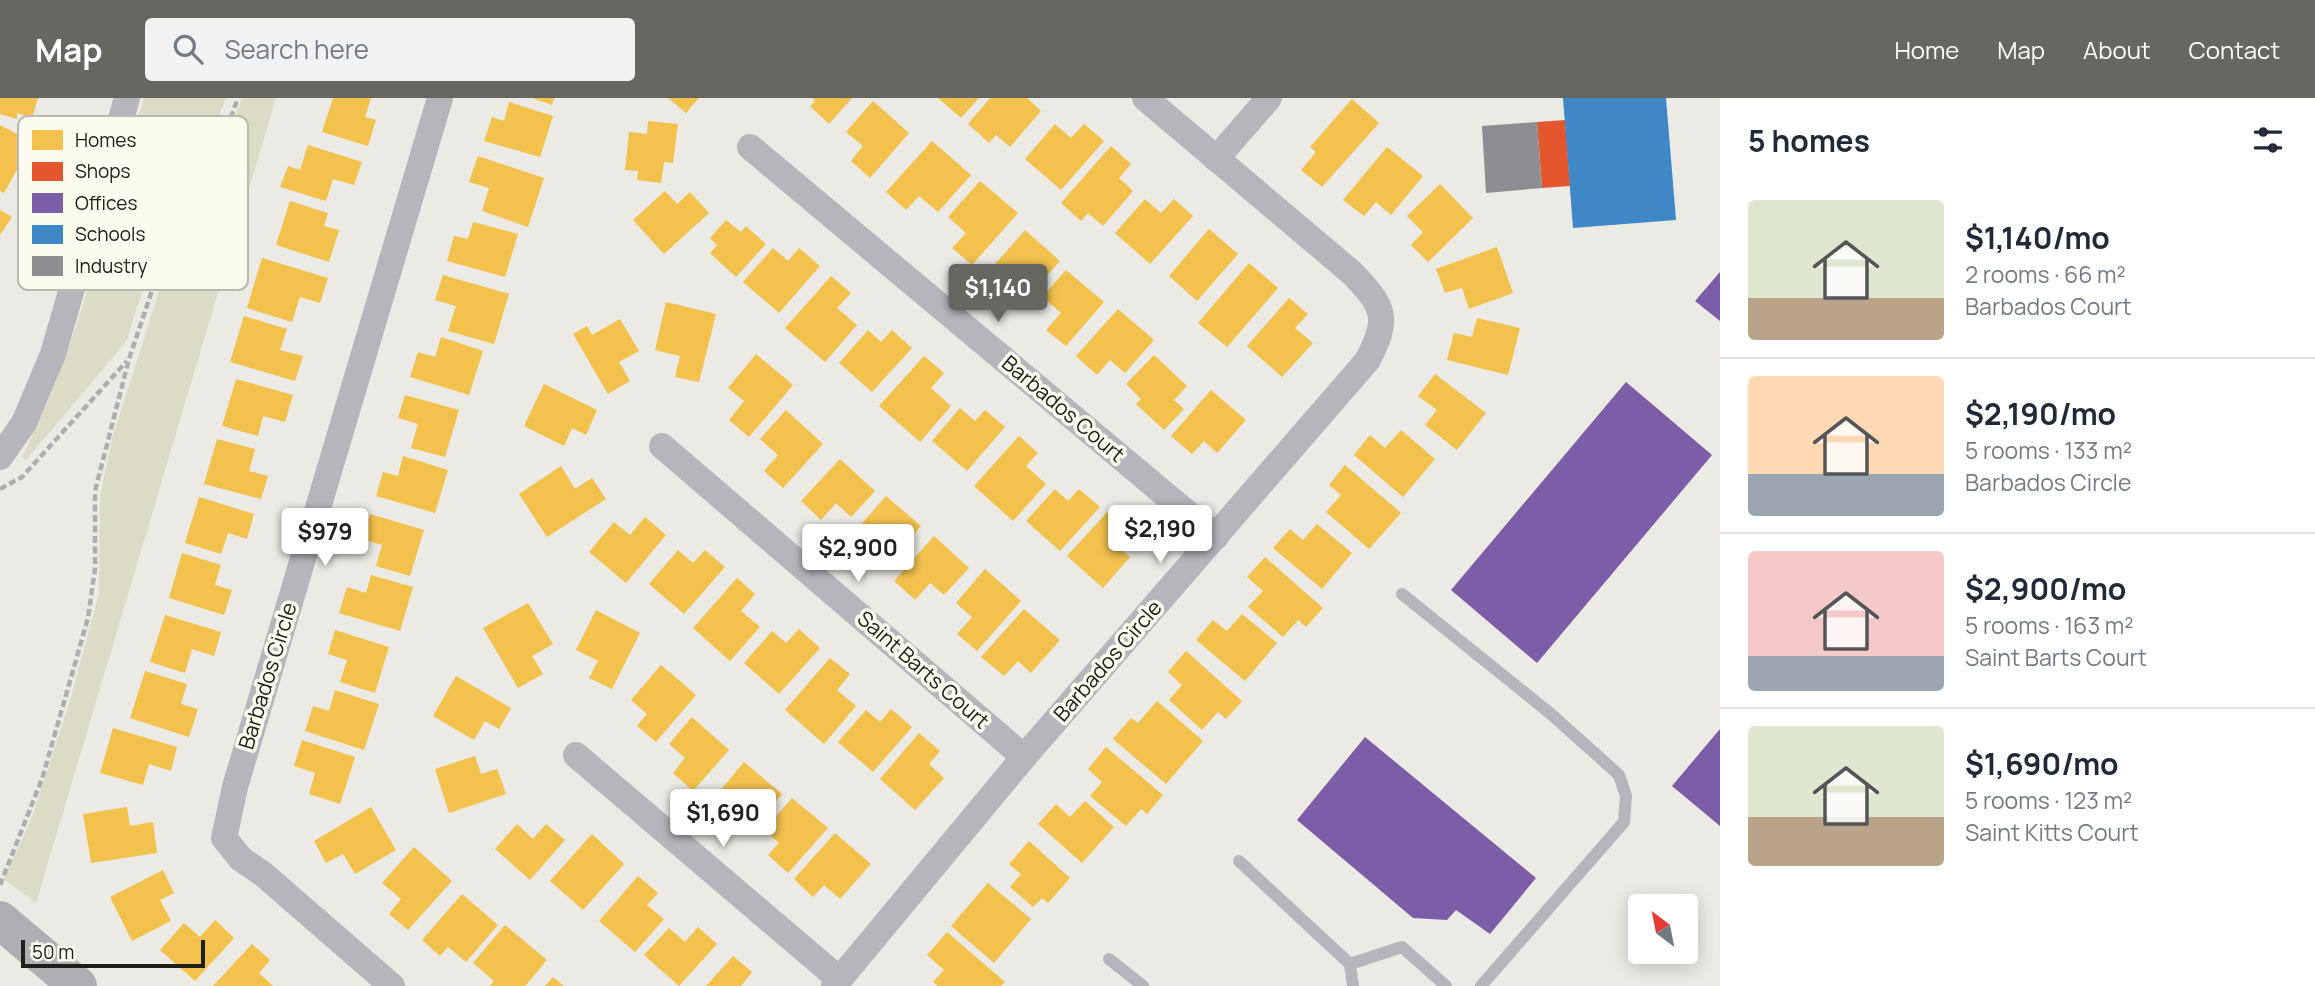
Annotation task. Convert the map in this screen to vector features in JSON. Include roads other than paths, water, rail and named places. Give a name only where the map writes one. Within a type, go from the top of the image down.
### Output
[{"type":"main road","points":[[0,920],[78,986]]},
{"type":"street","points":[[122,116],[127,98]]},
{"type":"street","name":"Barbados Circle","points":[[392,986],[263,874],[241,859],[224,838],[235,787],[440,98]]},
{"type":"street","name":"Barbados Circle","points":[[836,983],[1024,757],[1367,361],[1381,336],[1383,313],[1371,292],[1145,98]]},
{"type":"street","points":[[1216,159],[1269,98]]},
{"type":"street","name":"Barbados Court","points":[[750,146],[1216,537]]},
{"type":"street","points":[[0,457],[24,423],[53,354],[72,290]]},
{"type":"street","name":"Saint Barts Court","points":[[662,446],[1024,757]]},
{"type":"street","points":[[576,755],[836,983]]},
{"type":"lane","points":[[1402,594],[1550,714],[1619,775],[1626,796],[1624,822],[1481,986]]},
{"type":"lane","points":[[1239,861],[1350,964],[1353,986]]},
{"type":"lane","points":[[1350,964],[1402,947],[1446,986]]},
{"type":"lane","points":[[1109,959],[1143,986]]}]
